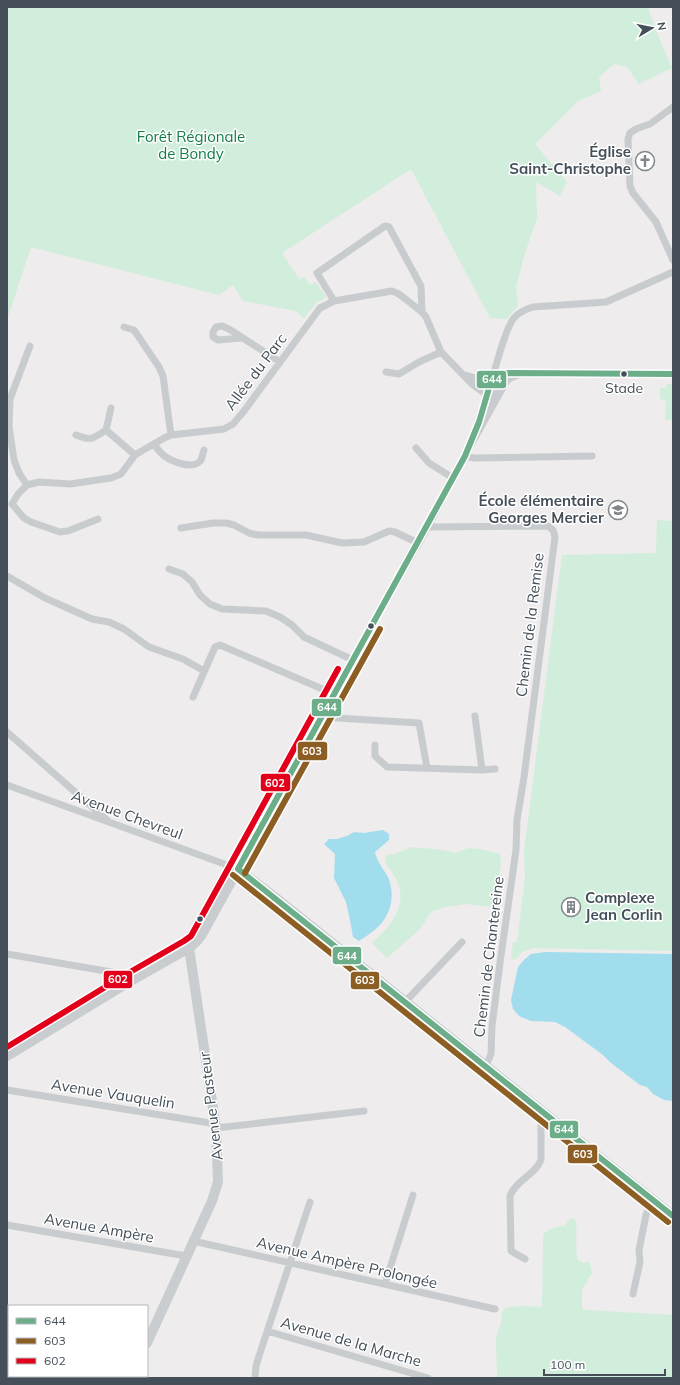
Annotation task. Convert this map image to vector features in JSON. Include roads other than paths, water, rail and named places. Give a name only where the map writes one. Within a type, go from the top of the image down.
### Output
[{"type":"street","points":[[673,107],[650,124],[630,133],[628,139],[630,186],[633,193],[656,222],[673,260]]},
{"type":"street","points":[[334,301],[317,273],[384,226],[389,227],[421,286],[422,312]]},
{"type":"street","points":[[465,456],[479,422],[509,324],[514,317],[533,307],[606,302],[673,272]]},
{"type":"street","name":"Allée du Parc","points":[[27,485],[40,482],[70,484],[112,478],[120,474],[135,455],[171,436],[224,429],[233,424],[320,308],[334,301],[392,291],[399,294],[422,312],[426,317],[441,352],[473,385],[487,395]]},
{"type":"street","points":[[124,327],[134,330],[159,367],[163,376],[171,436]]},
{"type":"street","points":[[242,338],[280,362]]},
{"type":"street","points":[[30,346],[10,399],[9,426],[14,460],[19,473],[27,485],[18,494],[12,504],[24,518],[60,532],[68,531],[98,519]]},
{"type":"street","points":[[386,372],[399,374],[441,352]]},
{"type":"street","points":[[7,1056],[129,982],[189,948],[201,936],[428,527],[506,382],[510,378],[522,374]]},
{"type":"street","points":[[464,375],[475,378],[522,374],[673,374]]},
{"type":"street","points":[[494,376],[506,382]]},
{"type":"street","points":[[491,410],[491,402],[498,383],[494,376]]},
{"type":"street","points":[[76,434],[86,439],[92,439],[106,430],[110,408]]},
{"type":"street","points":[[106,430],[135,455]]},
{"type":"street","points":[[154,444],[162,454],[172,460],[186,465],[195,464],[201,460],[204,450]]},
{"type":"street","points":[[416,448],[429,463],[453,478]]},
{"type":"street","points":[[465,456],[474,458],[592,456]]},
{"type":"street","points":[[181,528],[213,523],[226,523],[234,525],[249,533],[258,535],[306,535],[342,542],[364,542],[389,531],[395,532],[418,543]]},
{"type":"street","name":"Chemin de la Remise","points":[[428,527],[548,526],[553,530],[555,537],[524,777],[517,820],[516,850]]},
{"type":"street","points":[[169,569],[183,574],[188,578],[200,595],[210,604],[222,609],[266,611],[280,617],[304,637],[353,660]]},
{"type":"street","points":[[7,576],[45,598],[92,619],[109,622],[124,629],[149,647],[182,659],[204,671]]},
{"type":"street","points":[[193,697],[215,647],[220,645],[334,694]]},
{"type":"street","points":[[475,716],[482,770]]},
{"type":"street","points":[[321,718],[420,723],[427,768]]},
{"type":"street","points":[[7,732],[111,823]]},
{"type":"street","points":[[375,745],[375,756],[387,768],[494,769]]},
{"type":"street","name":"Avenue Chevreul","points":[[7,785],[238,869]]},
{"type":"street","points":[[81,812],[87,807],[87,802]]},
{"type":"street","name":"Chemin de Chantereine","points":[[486,1066],[491,1054],[492,1026],[516,850]]},
{"type":"street","points":[[238,869],[541,1109],[673,1216]]},
{"type":"street","points":[[405,1002],[462,942]]},
{"type":"street","name":"Avenue Pasteur","points":[[148,1341],[214,1196],[218,1182],[216,1126],[189,948]]},
{"type":"street","points":[[7,954],[117,973],[125,977],[129,982]]},
{"type":"street","name":"Avenue Vauquelin","points":[[7,1090],[216,1126],[364,1111]]},
{"type":"street","points":[[525,1259],[511,1251],[510,1196],[513,1189],[538,1167],[541,1160],[541,1109]]},
{"type":"street","points":[[384,1284],[413,1195]]},
{"type":"street","points":[[634,1294],[640,1262],[639,1250],[646,1215],[652,1200]]},
{"type":"street","points":[[255,1378],[256,1366],[310,1202]]},
{"type":"street","name":"Avenue Ampère","points":[[7,1225],[186,1256]]},
{"type":"street","name":"Avenue Ampère Prolongée","points":[[194,1241],[495,1309]]},
{"type":"street","name":"Avenue de la Marche","points":[[267,1331],[428,1378]]},
{"type":"water","points":[[383,830],[389,834],[389,840],[375,852],[377,859],[390,883],[392,896],[391,903],[387,915],[379,926],[359,941],[353,937],[346,902],[334,878],[335,854],[324,844],[329,839],[337,839],[354,832],[364,833]]},
{"type":"water","points":[[545,952],[673,954],[673,1101],[664,1100],[653,1094],[647,1087],[640,1085],[565,1027],[555,1022],[531,1021],[519,1016],[513,1009],[511,1000],[518,967],[531,954]]},
{"type":"place","name":"Église Saint-Christophe","points":[[645,161]]},
{"type":"place","name":"Stade","points":[[624,374]]},
{"type":"place","name":"École élémentaire Georges Mercier","points":[[618,510]]},
{"type":"place","name":"Complexe Jean Corlin","points":[[571,907]]},
{"type":"park label","name":"Forêt Régionale de Bondy","points":[[191,146]]}]
